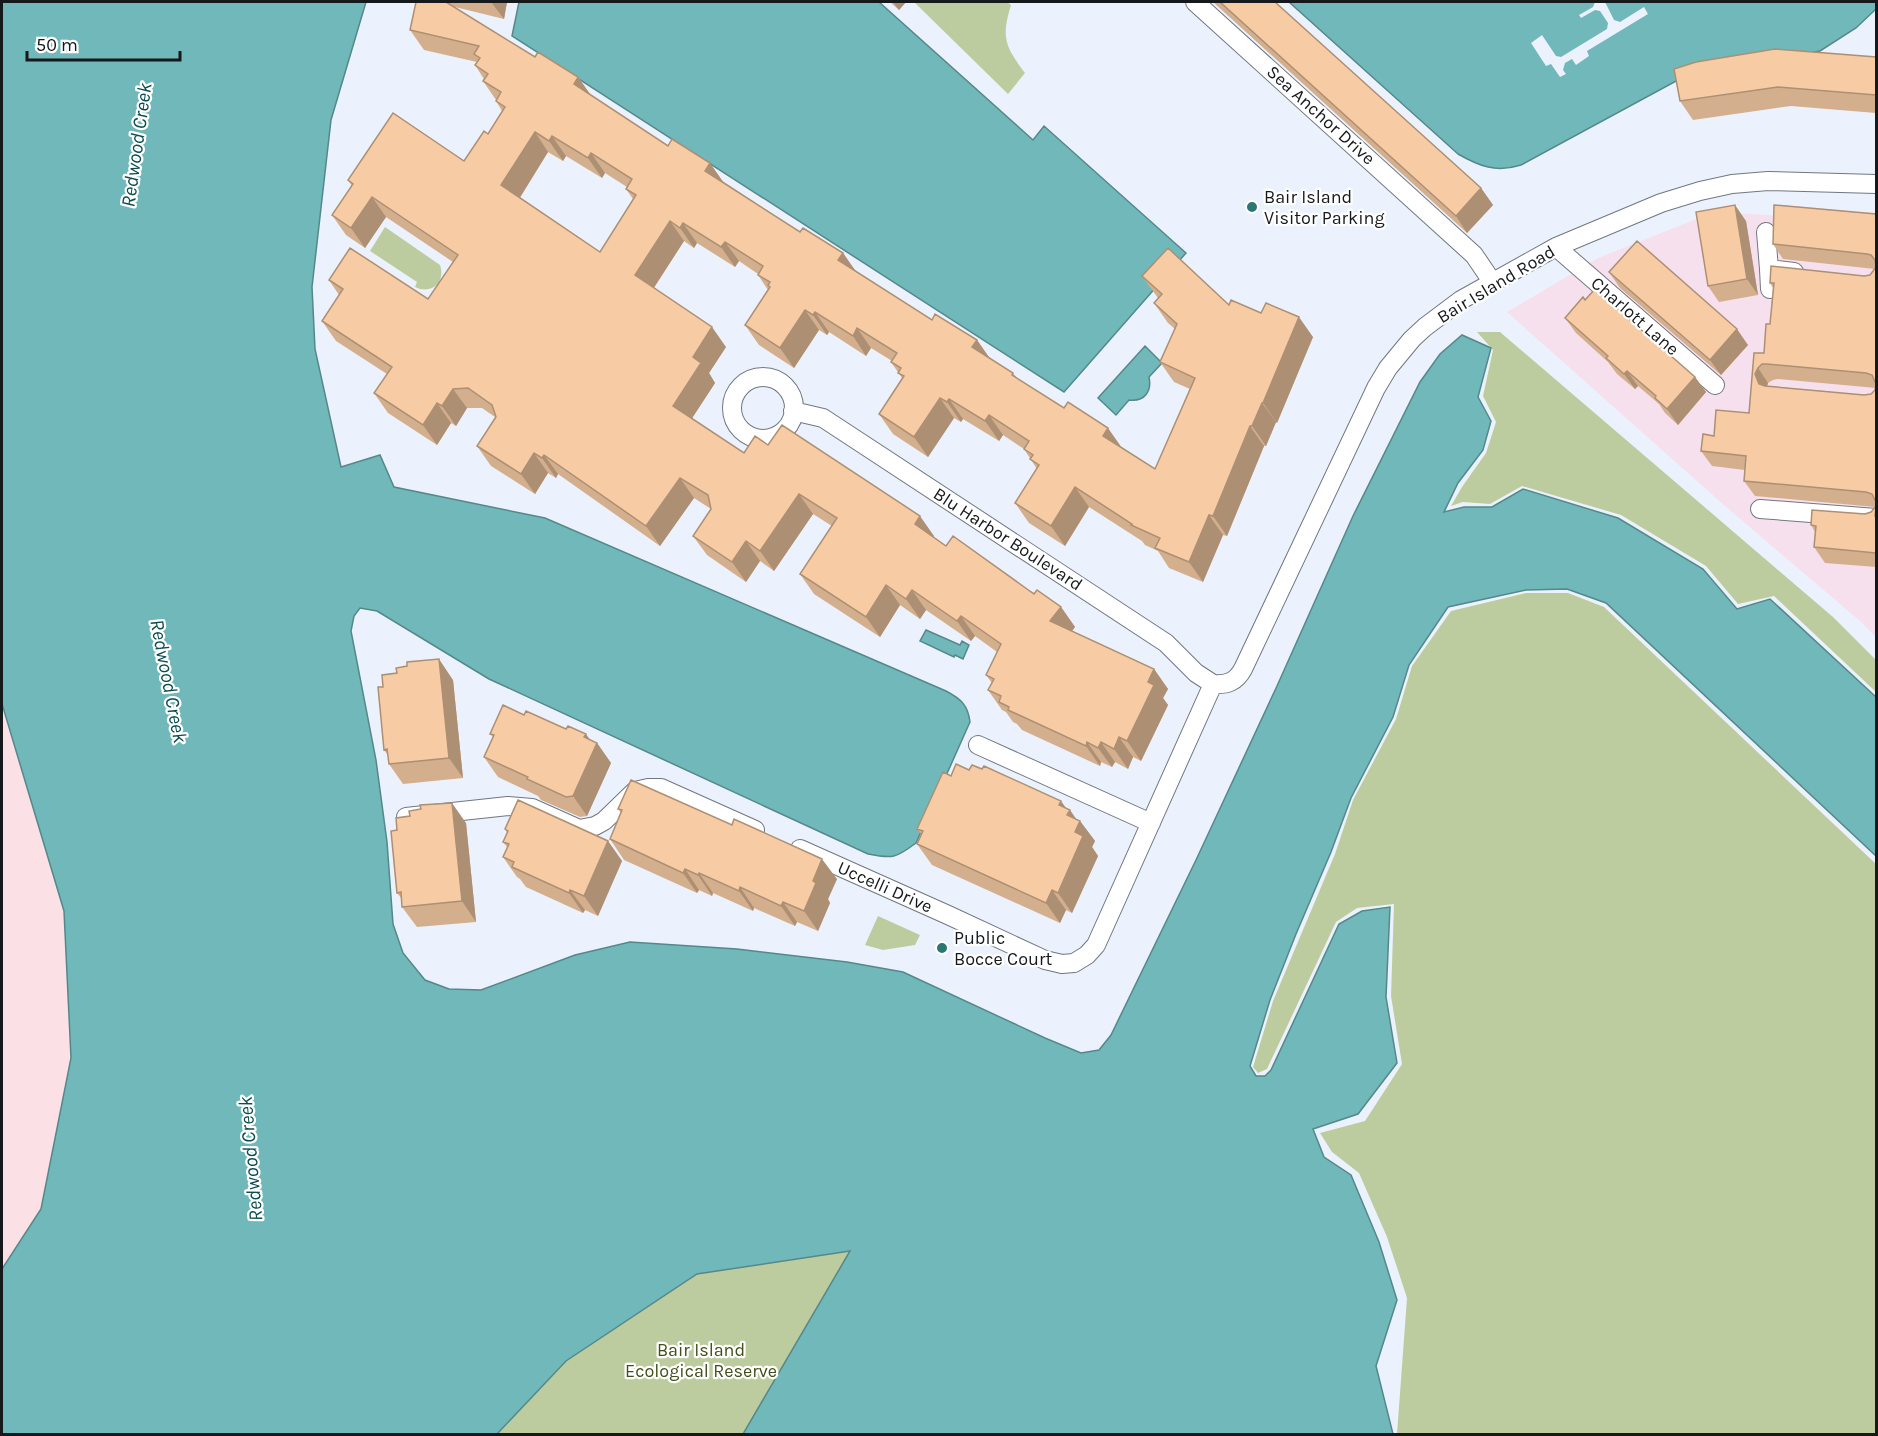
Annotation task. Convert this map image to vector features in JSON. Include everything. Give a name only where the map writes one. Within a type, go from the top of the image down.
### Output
[{"type":"street","name":"Sea Anchor Drive","points":[[1195,2],[1474,255],[1494,283]]},
{"type":"street","name":"Bair Island Road","points":[[1213,684],[1223,685],[1239,676],[1376,388],[1388,368],[1425,327],[1461,300],[1556,247],[1661,203],[1732,184],[1768,181],[1876,184]]},
{"type":"street","points":[[1766,232],[1770,289]]},
{"type":"street","name":"Charlott Lane","points":[[1556,247],[1715,385]]},
{"type":"street","points":[[1769,269],[1812,274]]},
{"type":"street","name":"Blu Harbor Boulevard","points":[[793,411],[823,418],[1166,643],[1196,673],[1213,684]]},
{"type":"street","points":[[1760,509],[1876,518]]},
{"type":"street","name":"Uccelli Drive","points":[[406,816],[508,806],[532,808],[579,829],[595,826],[604,821],[635,791],[661,788],[1045,960],[1062,964],[1074,963],[1087,955],[1096,945],[1213,684]]},
{"type":"street","points":[[978,745],[1151,823]]},
{"type":"shaded area","points":[[1714,212],[1876,221],[1876,637],[1507,312],[1598,258]]},
{"type":"shaded area","points":[[2,704],[64,911],[71,1058],[41,1210],[2,1269]]},
{"type":"green space","points":[[914,2],[1007,2],[1011,5],[1006,26],[1007,41],[1013,56],[1025,73],[1008,94]]},
{"type":"green space","points":[[385,227],[440,265],[441,277],[436,286],[426,289],[415,287],[417,282],[370,251]]},
{"type":"green space","points":[[1477,332],[1500,332],[1833,617],[1876,660],[1876,692],[1774,596],[1738,604],[1706,566],[1621,515],[1522,486],[1490,504],[1463,502],[1451,506],[1486,453],[1496,422],[1483,396],[1493,350]]},
{"type":"green space","points":[[1526,593],[1568,593],[1604,607],[1876,864],[1876,1434],[1397,1434],[1407,1298],[1387,1237],[1359,1173],[1332,1152],[1320,1133],[1365,1121],[1402,1064],[1391,996],[1394,904],[1357,908],[1336,922],[1267,1069],[1258,1073],[1253,1067],[1273,1001],[1335,854],[1353,800],[1396,719],[1412,666],[1451,611]]},
{"type":"green space","points":[[878,916],[920,935],[915,945],[883,950],[865,945]]},
{"type":"green space","name":"Bair Island Ecological Reserve","points":[[850,1251],[988,1434],[419,1434],[635,1315],[697,1274]]},
{"type":"water","name":"Redwood Creek","points":[[2,2],[366,2],[331,120],[312,287],[315,349],[341,467],[380,455],[394,487],[545,518],[946,691],[960,700],[968,711],[970,722],[916,843],[894,856],[876,856],[489,679],[377,611],[360,608],[354,616],[351,631],[376,760],[387,842],[393,924],[403,953],[425,980],[449,989],[481,990],[575,955],[630,942],[737,949],[847,962],[903,972],[1081,1053],[1099,1050],[1111,1035],[1196,860],[1353,516],[1420,382],[1440,354],[1462,335],[1491,348],[1478,397],[1491,421],[1483,450],[1458,483],[1444,512],[1464,507],[1492,507],[1523,489],[1618,518],[1703,569],[1737,609],[1770,599],[1876,697],[1876,856],[1606,603],[1567,589],[1526,590],[1448,607],[1409,665],[1393,717],[1351,798],[1270,1000],[1250,1066],[1256,1076],[1265,1076],[1271,1070],[1339,924],[1362,911],[1390,907],[1386,997],[1397,1063],[1358,1114],[1313,1129],[1324,1157],[1351,1175],[1379,1242],[1397,1300],[1376,1366],[1393,1434],[743,1434],[850,1251],[697,1274],[566,1361],[497,1434],[2,1434],[2,1269],[41,1209],[71,1058],[64,911],[2,704]]},
{"type":"water","points":[[519,2],[879,2],[1033,140],[1044,126],[1186,253],[1064,392],[512,36]]},
{"type":"water","points":[[1289,2],[1876,2],[1876,9],[1856,28],[1820,51],[1689,74],[1521,165],[1496,168],[1481,165],[1458,154]]},
{"type":"water","points":[[1145,346],[1162,363],[1149,377],[1150,382],[1146,394],[1139,399],[1129,400],[1116,415],[1098,398]]},
{"type":"water","points":[[926,630],[960,645],[962,641],[969,645],[963,659],[920,641]]},
{"type":"pier","points":[[1595,2],[1605,2],[1614,20],[1620,22],[1644,7],[1648,14],[1587,51],[1589,56],[1576,65],[1572,59],[1565,63],[1563,70],[1566,74],[1560,77],[1551,64],[1546,66],[1531,43],[1542,35],[1556,56],[1561,57],[1607,29],[1608,23],[1600,11],[1595,10],[1581,18],[1579,15],[1593,7]]},
{"type":"building","points":[[416,2],[446,2],[535,57],[538,52],[578,77],[574,84],[668,146],[672,139],[710,163],[705,171],[800,232],[803,228],[843,253],[838,260],[932,320],[935,314],[977,340],[972,347],[1013,373],[1012,375],[1064,408],[1068,402],[1108,428],[1103,436],[1155,469],[1195,378],[1160,362],[1177,324],[1154,303],[1162,294],[1142,276],[1168,248],[1229,305],[1231,300],[1261,313],[1266,303],[1299,317],[1213,516],[1209,515],[1189,562],[1155,548],[1160,538],[1131,525],[1075,487],[1051,526],[1015,503],[1039,465],[1030,459],[1033,455],[1024,449],[1029,441],[989,415],[985,421],[949,399],[947,402],[940,398],[914,437],[879,414],[904,376],[898,373],[901,368],[891,362],[897,353],[857,328],[853,336],[815,312],[813,315],[805,310],[780,348],[745,325],[770,287],[768,285],[770,282],[758,275],[763,266],[725,242],[721,247],[683,223],[680,228],[670,221],[635,275],[712,327],[693,357],[701,363],[673,406],[744,453],[755,436],[768,445],[782,425],[920,516],[915,524],[946,546],[953,536],[1034,594],[1037,590],[1061,607],[1050,621],[1154,669],[1148,682],[1154,685],[1127,741],[1119,737],[1114,749],[1101,742],[1098,748],[1087,742],[1086,746],[1008,710],[1009,707],[999,702],[1001,696],[988,690],[994,679],[986,675],[1001,644],[961,616],[957,621],[912,590],[906,599],[886,585],[866,617],[800,574],[837,518],[799,494],[760,551],[746,541],[732,562],[693,536],[711,509],[708,495],[680,478],[646,526],[544,455],[542,458],[534,453],[521,474],[477,446],[496,417],[492,405],[468,388],[453,389],[442,406],[437,403],[423,425],[374,393],[392,367],[322,321],[343,289],[329,280],[350,248],[428,299],[458,255],[372,197],[351,228],[332,215],[353,184],[348,180],[393,113],[464,161],[484,131],[488,134],[505,107],[496,101],[501,92],[483,81],[488,74],[475,65],[480,58],[474,54],[479,46],[410,30]],"holes":[[[535,132],[549,141],[552,136],[588,158],[591,153],[632,179],[626,189],[636,195],[600,252],[501,185]]]},
{"type":"building","points":[[1220,2],[1275,2],[1481,188],[1456,216]]},
{"type":"building","points":[[1775,49],[1876,57],[1876,95],[1778,87],[1680,101],[1674,69],[1696,62]]},
{"type":"building","points":[[1735,205],[1747,279],[1708,286],[1696,212]]},
{"type":"building","points":[[1774,205],[1876,214],[1876,267],[1875,260],[1867,254],[1773,244]]},
{"type":"building","points":[[1637,241],[1737,329],[1710,360],[1609,272]]},
{"type":"building","points":[[1771,266],[1864,276],[1870,275],[1876,267],[1876,384],[1876,502],[1872,494],[1866,492],[1744,481],[1746,456],[1701,451],[1703,434],[1714,436],[1716,410],[1749,413],[1754,353],[1764,353],[1766,324],[1770,324],[1774,283],[1770,283]],"holes":[[[1762,364],[1767,364],[1866,373],[1872,375],[1876,384],[1871,394],[1864,395],[1765,386],[1759,384],[1755,374]]]},
{"type":"building","points":[[1595,289],[1695,377],[1667,409],[1655,398],[1656,396],[1627,371],[1624,374],[1606,358],[1608,356],[1565,318],[1583,297],[1585,300]]},
{"type":"building","points":[[1876,506],[1876,553],[1814,547],[1816,526],[1811,525],[1812,510],[1865,514],[1871,512]]},
{"type":"building","points":[[439,659],[449,758],[389,764],[387,749],[384,750],[378,687],[383,687],[382,675],[397,673],[396,668],[407,666],[407,662]]},
{"type":"building","points":[[503,705],[524,715],[526,711],[566,729],[568,726],[586,734],[584,737],[597,743],[573,796],[566,797],[484,757],[494,735],[490,734]]},
{"type":"building","points":[[956,764],[969,770],[972,765],[982,769],[984,766],[1061,801],[1059,805],[1070,810],[1067,815],[1080,821],[1075,832],[1083,836],[1058,893],[1052,890],[1046,903],[917,844],[923,831],[917,829],[943,772],[951,776]]},
{"type":"building","points":[[631,780],[732,825],[734,819],[822,859],[813,881],[816,883],[804,911],[783,902],[781,906],[740,887],[739,891],[699,873],[698,875],[685,869],[683,873],[610,839],[622,810],[618,809]]},
{"type":"building","points":[[518,800],[608,841],[584,896],[570,890],[569,893],[512,867],[514,862],[503,857],[509,844],[503,842],[508,831],[505,829]]},
{"type":"building","points":[[452,803],[462,901],[402,907],[401,892],[397,893],[391,831],[397,830],[396,818],[410,816],[409,811],[421,809],[420,805]]},
{"type":"place","name":"Bair Island Visitor Parking","points":[[1252,207]]},
{"type":"place","name":"Public Bocce Court","points":[[942,948]]}]
